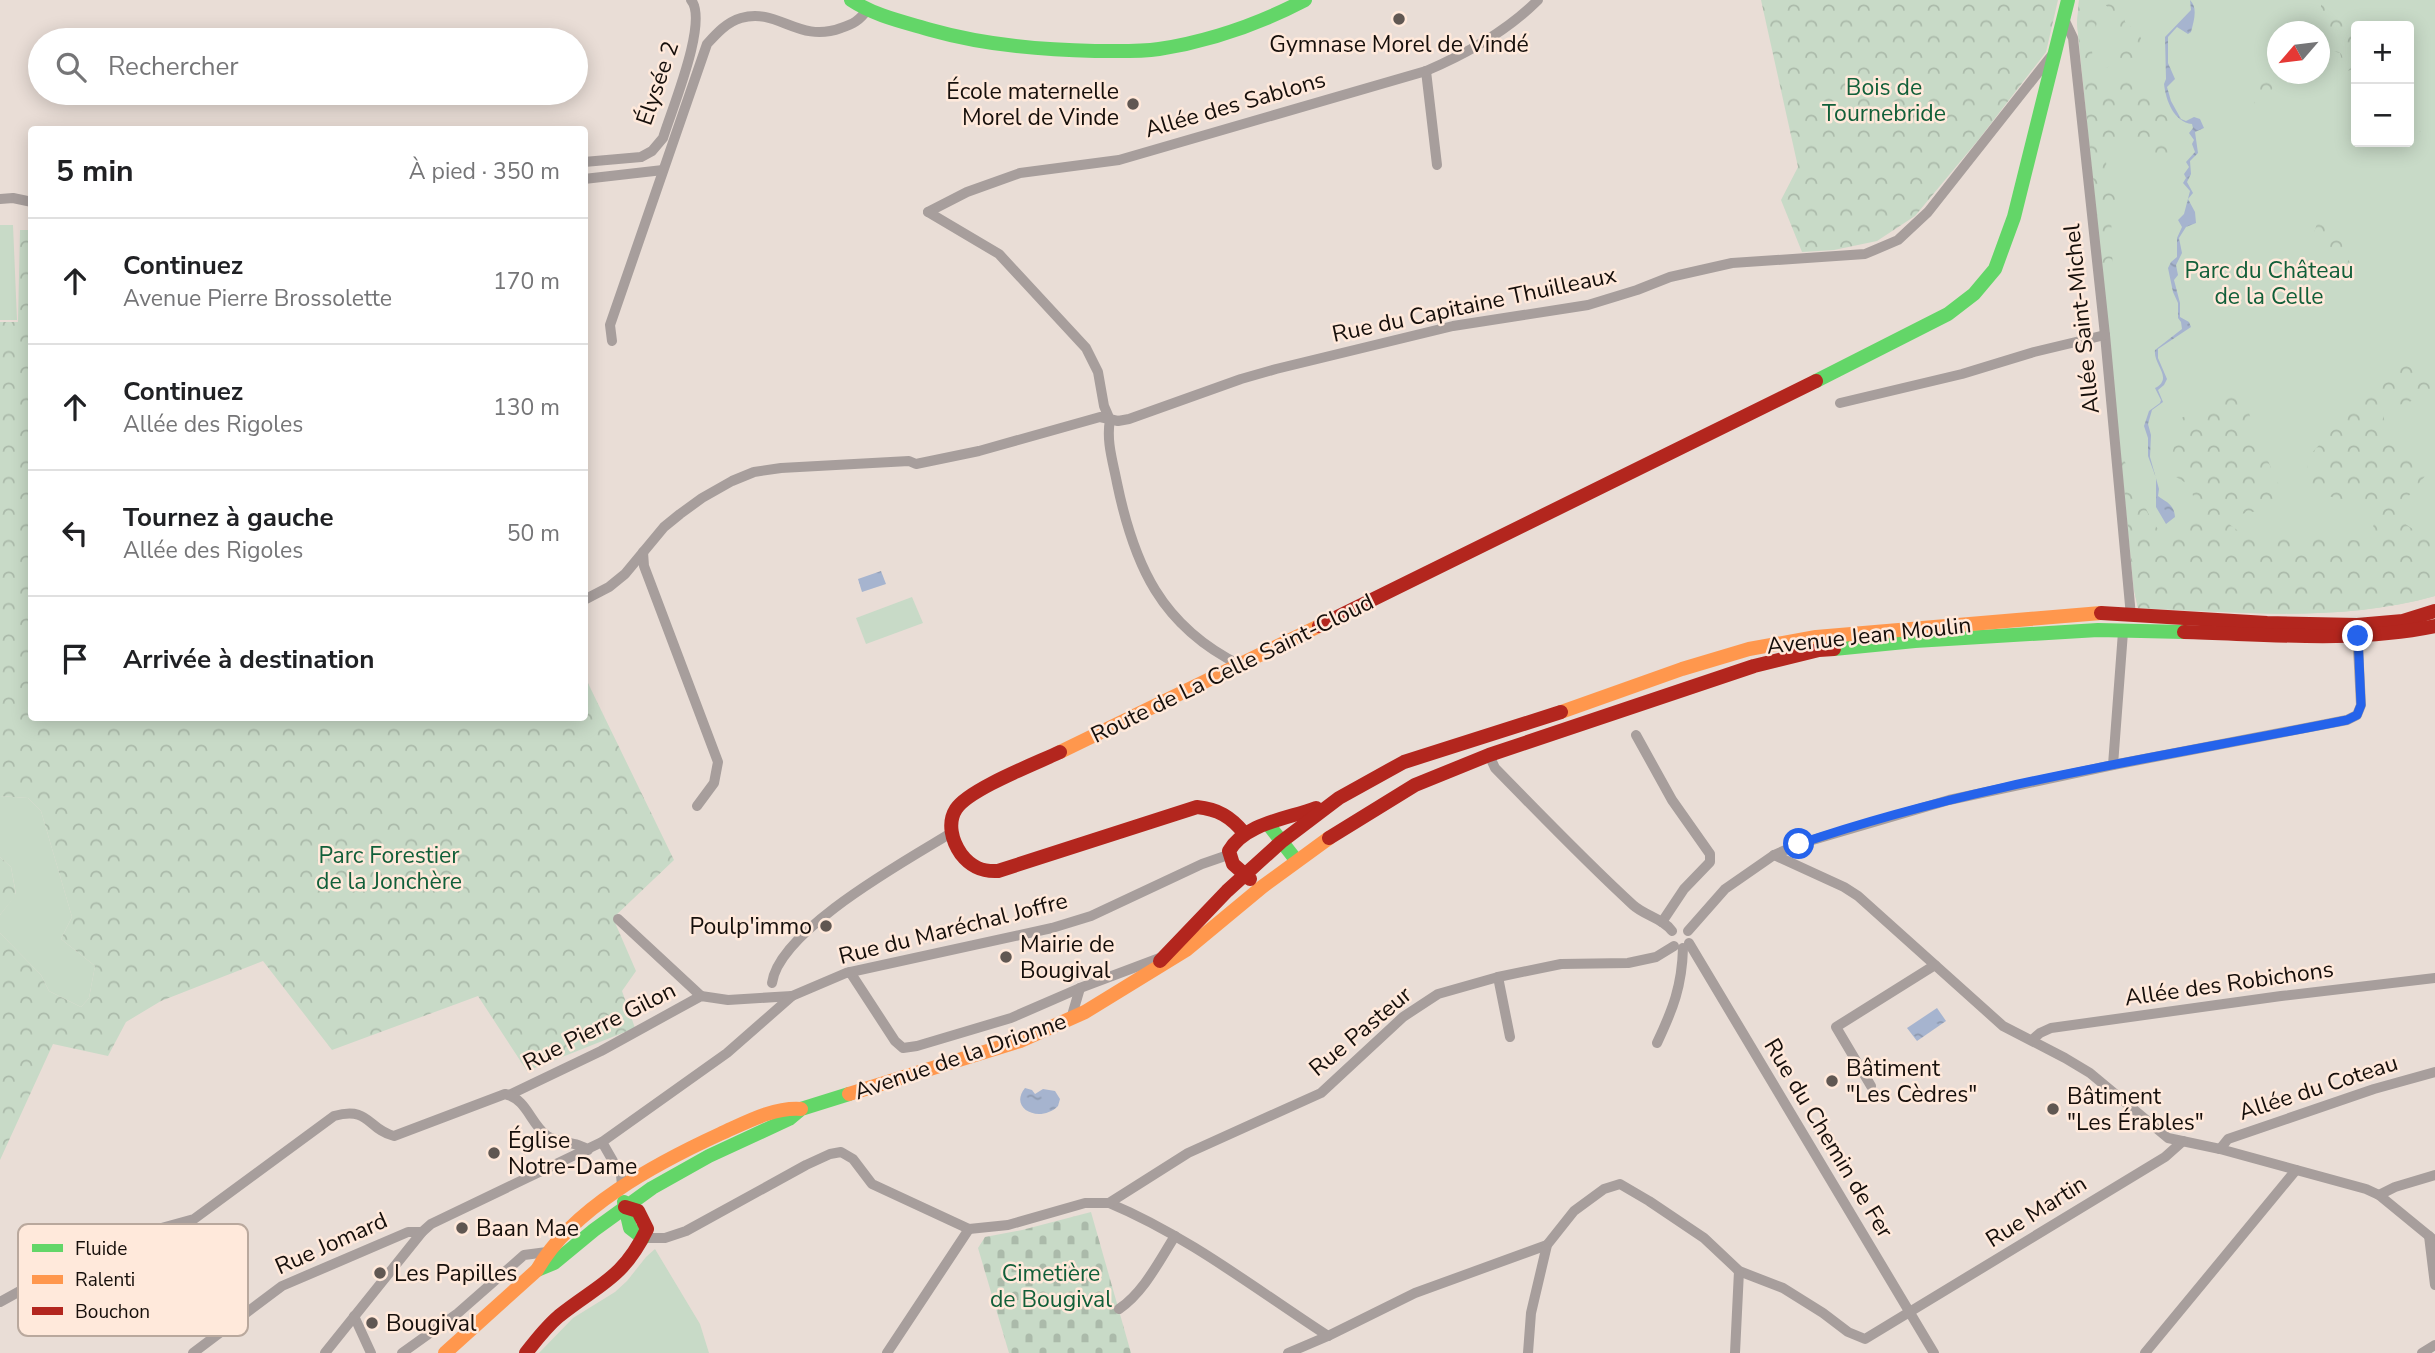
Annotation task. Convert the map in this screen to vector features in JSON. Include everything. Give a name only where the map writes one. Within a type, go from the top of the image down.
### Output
[{"type":"main road","points":[[850,0],[867,10],[945,34],[1023,47],[1068,51],[1162,49],[1261,21],[1304,0]]},
{"type":"main road","name":"Route de La Celle Saint-Cloud","points":[[951,833],[954,811],[977,792],[1927,327],[1952,311],[1978,290],[1995,268],[2014,217],[2068,0]]},
{"type":"main road","name":"Avenue Jean Moulin","points":[[1279,873],[1365,814],[1415,785],[1489,755],[1754,666],[1819,650],[1915,641],[2098,630],[2357,630],[2403,621],[2435,611]]},
{"type":"main road","name":"Avenue Jean Moulin","points":[[1265,858],[1281,842],[1339,797],[1404,762],[1749,649],[1816,637],[2097,613],[2406,632],[2435,626]]},
{"type":"main road","points":[[1262,887],[1236,866],[1234,843],[1244,833],[1300,816],[1339,797]]},
{"type":"main road","points":[[951,833],[964,856],[973,866],[986,872],[998,871],[1197,807],[1212,807],[1222,811],[1244,833]]},
{"type":"main road","points":[[1268,824],[1296,860]]},
{"type":"main road","name":"Avenue de la Drionne","points":[[1149,972],[1227,891],[1236,866],[1265,858]]},
{"type":"main road","name":"Avenue de la Drionne","points":[[445,1353],[537,1270],[547,1252],[577,1223],[622,1185],[676,1154],[741,1124],[785,1108],[801,1109],[1020,1041],[1071,1019],[1186,950],[1279,873]]},
{"type":"main road","name":"Avenue de la Drionne","points":[[537,1270],[554,1264],[625,1207],[683,1170],[789,1119],[801,1109]]},
{"type":"main road","points":[[526,1353],[546,1328],[622,1271],[643,1238],[634,1235],[626,1221],[622,1185]]},
{"type":"street","name":"Élysée 2","points":[[588,162],[641,157],[652,151],[663,138],[696,36],[698,14],[691,0]]},
{"type":"street","name":"Allée des Sablons","points":[[1110,420],[1104,407],[1098,372],[1086,348],[999,254],[929,212],[967,192],[1020,173],[1119,160],[1426,71],[1448,62],[1501,31],[1538,0]]},
{"type":"street","points":[[612,341],[610,325],[707,44],[722,29],[743,17],[759,15],[811,34],[831,32],[859,22],[867,10]]},
{"type":"street","name":"Allée Saint-Michel","points":[[2064,19],[2073,38],[2105,335],[2131,616]]},
{"type":"street","name":"Rue du Capitaine Thuilleaux","points":[[588,598],[609,587],[625,574],[664,527],[702,498],[754,472],[821,465],[909,461],[916,464],[979,451],[1100,417],[1110,420],[1129,419],[1241,379],[1301,362],[1453,326],[1588,305],[1670,277],[1716,266],[1866,254],[1883,248],[1911,230],[1928,212],[2054,52]]},
{"type":"street","points":[[1426,71],[1437,165]]},
{"type":"street","points":[[588,179],[663,170]]},
{"type":"street","points":[[3,199],[28,202]]},
{"type":"street","points":[[1840,403],[1962,374],[2034,352],[2105,335]]},
{"type":"street","points":[[1110,420],[1108,432],[1129,536],[1154,591],[1191,632],[1221,656],[1240,665]]},
{"type":"street","points":[[643,552],[644,566],[718,762],[714,783],[697,806]]},
{"type":"street","points":[[1684,942],[1725,890],[1774,855],[1828,834],[1910,811],[2113,765],[2347,720],[2357,715],[2361,705],[2357,630]]},
{"type":"street","points":[[2113,765],[2123,632]]},
{"type":"street","points":[[1636,735],[1672,800],[1710,854],[1710,862],[1684,889],[1662,922]]},
{"type":"street","points":[[1489,755],[1495,768],[1645,915],[1667,924],[1672,931],[1680,927],[1684,942],[1675,1005],[1657,1043]]},
{"type":"street","points":[[772,983],[773,973],[778,965],[818,921],[864,887],[951,833]]},
{"type":"street","points":[[1774,855],[1858,896],[2003,1026],[2090,1073],[2168,1138],[2220,1149],[2366,1189],[2379,1195],[2432,1239],[2435,1285]]},
{"type":"street","name":"Rue du Maréchal Joffre","points":[[422,1232],[431,1224],[602,1142],[727,1053],[792,996],[850,972],[1052,928],[1091,916],[1202,864],[1236,866]]},
{"type":"street","points":[[618,919],[701,996]]},
{"type":"street","name":"Rue Pasteur","points":[[966,1233],[1008,1225],[1085,1203],[1109,1203],[1188,1153],[1321,1093],[1404,1017],[1438,994],[1498,977],[1561,964],[1628,963],[1656,957],[1684,942]]},
{"type":"street","name":"Rue du Chemin de Fer","points":[[1684,942],[1934,1353]]},
{"type":"street","points":[[850,972],[895,1041],[903,1048],[1011,1018],[1164,956]]},
{"type":"street","points":[[1871,1086],[1836,1027],[1935,965]]},
{"type":"street","points":[[1498,977],[1510,1037]]},
{"type":"street","name":"Allée des Robichons","points":[[2032,1040],[2051,1028],[2435,978]]},
{"type":"street","points":[[1071,1019],[1080,988]]},
{"type":"street","name":"Rue Pierre Gilon","points":[[177,1224],[198,1216],[334,1116],[344,1113],[364,1116],[383,1133],[394,1136],[499,1095],[509,1095],[601,1051],[701,996],[728,1000],[792,996]]},
{"type":"street","name":"Allée du Coteau","points":[[2220,1149],[2228,1139],[2374,1089],[2435,1072]]},
{"type":"street","points":[[509,1095],[521,1102],[546,1135],[588,1150]]},
{"type":"street","name":"Rue Martin","points":[[1739,1271],[1783,1288],[1848,1332],[1865,1339],[2168,1154],[2183,1141]]},
{"type":"street","points":[[602,1142],[621,1175],[622,1185]]},
{"type":"street","points":[[643,1238],[665,1238],[686,1231],[806,1165],[841,1152],[853,1159],[872,1184],[966,1233],[887,1353]]},
{"type":"street","points":[[2145,1353],[2296,1170]]},
{"type":"street","points":[[2379,1195],[2395,1187],[2435,1175]]},
{"type":"street","points":[[1528,1353],[1531,1313],[1547,1245],[1574,1211],[1604,1189],[1620,1184],[1649,1200],[1704,1238],[1739,1271],[1735,1353]]},
{"type":"street","points":[[1109,1203],[1142,1217],[1175,1236],[1328,1336]]},
{"type":"street","name":"Rue Jomard","points":[[248,1312],[282,1286],[408,1231],[422,1232]]},
{"type":"street","points":[[325,1353],[422,1232]]},
{"type":"street","points":[[1119,1309],[1136,1294],[1175,1236]]},
{"type":"street","points":[[1288,1353],[1316,1348],[1328,1336],[1415,1293],[1547,1245]]},
{"type":"street","points":[[402,1353],[458,1313],[524,1255],[547,1252]]},
{"type":"street","name":"Rue Pierre Gilon","points":[[0,1302],[18,1292]]},
{"type":"street","points":[[354,1316],[371,1353]]},
{"type":"street","name":"Rue Jomard","points":[[193,1353],[216,1336]]},
{"type":"street","points":[[2423,1353],[2435,1345]]},
{"type":"green space","name":"Bois de Tournebride","points":[[1761,0],[2058,0],[2046,52],[1915,216],[1877,241],[1834,250],[1802,252],[1781,200],[1798,167]]},
{"type":"green space","name":"Parc du Château de la Celle","points":[[2079,0],[2435,0],[2435,596],[2362,610],[2288,614],[2138,608],[2134,590],[2077,23]]},
{"type":"green space","points":[[2079,0],[2129,0],[2133,7],[2125,22],[2141,39],[2142,55],[2102,68],[2100,60],[2103,50],[2122,44],[2123,37],[2113,24],[2113,14],[2105,4],[2097,4],[2098,17],[2092,46],[2093,82],[2133,80],[2149,90],[2156,90],[2159,97],[2167,97],[2183,123],[2173,130],[2162,128],[2158,133],[2160,140],[2178,145],[2180,153],[2164,167],[2132,145],[2115,144],[2110,139],[2104,141],[2108,182],[2130,192],[2137,204],[2129,206],[2120,201],[2116,210],[2111,212],[2113,280],[2109,283],[2104,282],[2077,23]]},
{"type":"green space","points":[[2321,0],[2341,1],[2352,21],[2351,70],[2346,72],[2336,69],[2342,60],[2340,53],[2330,50],[2330,21],[2321,21]]},
{"type":"green space","points":[[2257,73],[2267,75],[2267,84],[2273,85],[2269,108],[2254,103]]},
{"type":"green space","points":[[2414,106],[2417,106],[2426,122],[2420,132],[2414,131]]},
{"type":"green space","points":[[2317,224],[2327,224],[2341,235],[2346,257],[2364,272],[2363,283],[2354,283],[2344,270],[2333,266],[2310,244]]},
{"type":"green space","points":[[0,225],[13,225],[17,320],[0,320]]},
{"type":"green space","name":"Parc Forestier de la Jonchère","points":[[20,230],[28,230],[28,721],[588,721],[588,683],[674,860],[613,918],[636,971],[622,991],[635,1028],[527,1071],[478,996],[332,1050],[263,961],[161,1001],[126,1022],[108,1056],[53,1044],[0,1160],[0,933],[41,975],[49,991],[81,1007],[89,998],[95,966],[61,939],[72,917],[41,811],[28,798],[0,796],[0,322],[18,322]]},
{"type":"green space","points":[[2391,358],[2421,368],[2427,372],[2434,384],[2435,393],[2382,411],[2386,427],[2401,444],[2418,456],[2426,475],[2402,504],[2404,523],[2414,530],[2435,522],[2435,596],[2362,610],[2325,613],[2138,608],[2121,455],[2154,524],[2161,533],[2174,534],[2190,518],[2194,508],[2191,486],[2176,477],[2170,467],[2179,419],[2239,390],[2244,395],[2254,430],[2282,492],[2282,504],[2279,507],[2241,514],[2229,524],[2241,533],[2368,541],[2374,524],[2364,506],[2314,492],[2306,475],[2309,456],[2366,394]]},
{"type":"green space","points":[[912,597],[923,623],[866,644],[856,618]]},
{"type":"green space","points":[[0,796],[28,798],[41,811],[72,917],[61,939],[95,966],[89,998],[81,1007],[49,991],[41,975],[0,933],[0,915],[16,894],[11,867],[0,857]]},
{"type":"green space","points":[[0,857],[11,867],[16,895],[0,915]]},
{"type":"green space","name":"Cimetière de Bougival","points":[[1091,1212],[1131,1353],[1009,1353],[978,1248],[985,1237]]},
{"type":"green space","points":[[655,1249],[700,1324],[709,1353],[539,1353],[573,1318],[615,1292]]},
{"type":"water","points":[[2190,0],[2195,10],[2191,32],[2188,34],[2177,27],[2168,37],[2168,63],[2175,79],[2167,87],[2181,119],[2200,119],[2204,128],[2195,132],[2198,153],[2190,161],[2191,174],[2187,182],[2193,193],[2188,199],[2195,212],[2196,223],[2186,227],[2179,238],[2182,253],[2176,265],[2178,275],[2174,280],[2180,303],[2180,317],[2189,322],[2191,327],[2158,349],[2158,358],[2167,379],[2158,390],[2163,402],[2152,410],[2148,424],[2151,435],[2150,457],[2156,477],[2148,456],[2148,438],[2144,426],[2149,411],[2161,400],[2155,388],[2163,380],[2163,376],[2155,350],[2182,329],[2168,268],[2177,257],[2177,238],[2182,227],[2178,220],[2184,214],[2190,191],[2183,183],[2186,178],[2184,174],[2189,167],[2186,162],[2195,152],[2192,144],[2194,140],[2189,133],[2193,128],[2192,124],[2180,119],[2176,115],[2167,97],[2164,84],[2165,37],[2191,10]]},
{"type":"water","points":[[2156,478],[2158,496],[2169,504],[2175,517],[2166,524],[2156,507]]},
{"type":"water","points":[[881,571],[886,584],[862,592],[858,579]]},
{"type":"water","points":[[1937,1008],[1946,1021],[1917,1041],[1907,1028]]},
{"type":"water","points":[[1025,1088],[1035,1094],[1043,1089],[1055,1091],[1060,1099],[1058,1106],[1043,1114],[1028,1112],[1020,1102]]},
{"type":"traffic: fast","points":[[851,0],[890,18],[992,43],[1033,48],[1119,51],[1159,49],[1215,36],[1270,17],[1305,0]]},
{"type":"traffic: fast","points":[[1816,381],[1948,314],[1974,294],[1995,269],[2014,217],[2068,0]]},
{"type":"traffic: fast","points":[[1834,649],[1915,641],[2098,630],[2184,632]]},
{"type":"traffic: fast","points":[[1268,824],[1296,860]]},
{"type":"traffic: fast","points":[[537,1270],[554,1263],[652,1188],[709,1156],[789,1119],[801,1109],[849,1094]]},
{"type":"traffic: fast","points":[[624,1202],[630,1228],[643,1238]]},
{"type":"traffic: slow","points":[[1561,712],[1682,669],[1749,649],[1816,637],[2101,613]]},
{"type":"traffic: slow","points":[[1060,752],[1319,626]]},
{"type":"traffic: slow","points":[[849,1094],[1020,1041],[1085,1012],[1186,950],[1262,887],[1329,838]]},
{"type":"traffic: slow","points":[[445,1353],[537,1270],[552,1248],[572,1227],[618,1190],[670,1159],[749,1121],[770,1113],[801,1109]]},
{"type":"traffic: jam","points":[[1319,626],[1816,381]]},
{"type":"traffic: jam","points":[[2101,613],[2267,623],[2357,625],[2403,621],[2435,611]]},
{"type":"traffic: jam","points":[[2184,632],[2341,636],[2435,626]]},
{"type":"traffic: jam","points":[[1329,838],[1415,785],[1489,755],[1754,666],[1819,650],[1834,649]]},
{"type":"traffic: jam","points":[[1160,961],[1227,891],[1281,842],[1339,798],[1404,762],[1561,712]]},
{"type":"traffic: jam","points":[[1060,752],[974,793],[956,809],[951,826],[953,838],[961,854],[969,862],[977,868],[998,871],[1197,807],[1224,815],[1244,833]]},
{"type":"traffic: jam","points":[[1250,879],[1233,864],[1229,851],[1236,842],[1256,828],[1316,808]]},
{"type":"traffic: jam","points":[[526,1353],[554,1320],[609,1279],[638,1246],[647,1229],[638,1211],[625,1207]]},
{"type":"place","name":"Gymnase Morel de Vindé","points":[[1399,19]]},
{"type":"place","name":"École maternelle Morel de Vinde","points":[[1133,104]]},
{"type":"place","name":"Poulp'immo","points":[[826,926]]},
{"type":"place","name":"Mairie de Bougival","points":[[1006,957]]},
{"type":"place","name":"Bâtiment \"Les Cèdres\"","points":[[1832,1081]]},
{"type":"place","name":"Bâtiment \"Les Érables\"","points":[[2053,1109]]},
{"type":"place","name":"Église Notre-Dame","points":[[494,1153]]},
{"type":"place","name":"Baan Mae","points":[[462,1228]]},
{"type":"place","name":"Les Papilles","points":[[380,1273]]},
{"type":"place","name":"Bougival","points":[[372,1323]]},
{"type":"route","points":[[1799,844],[1949,800],[2347,720],[2357,715],[2361,705],[2358,636]]}]
